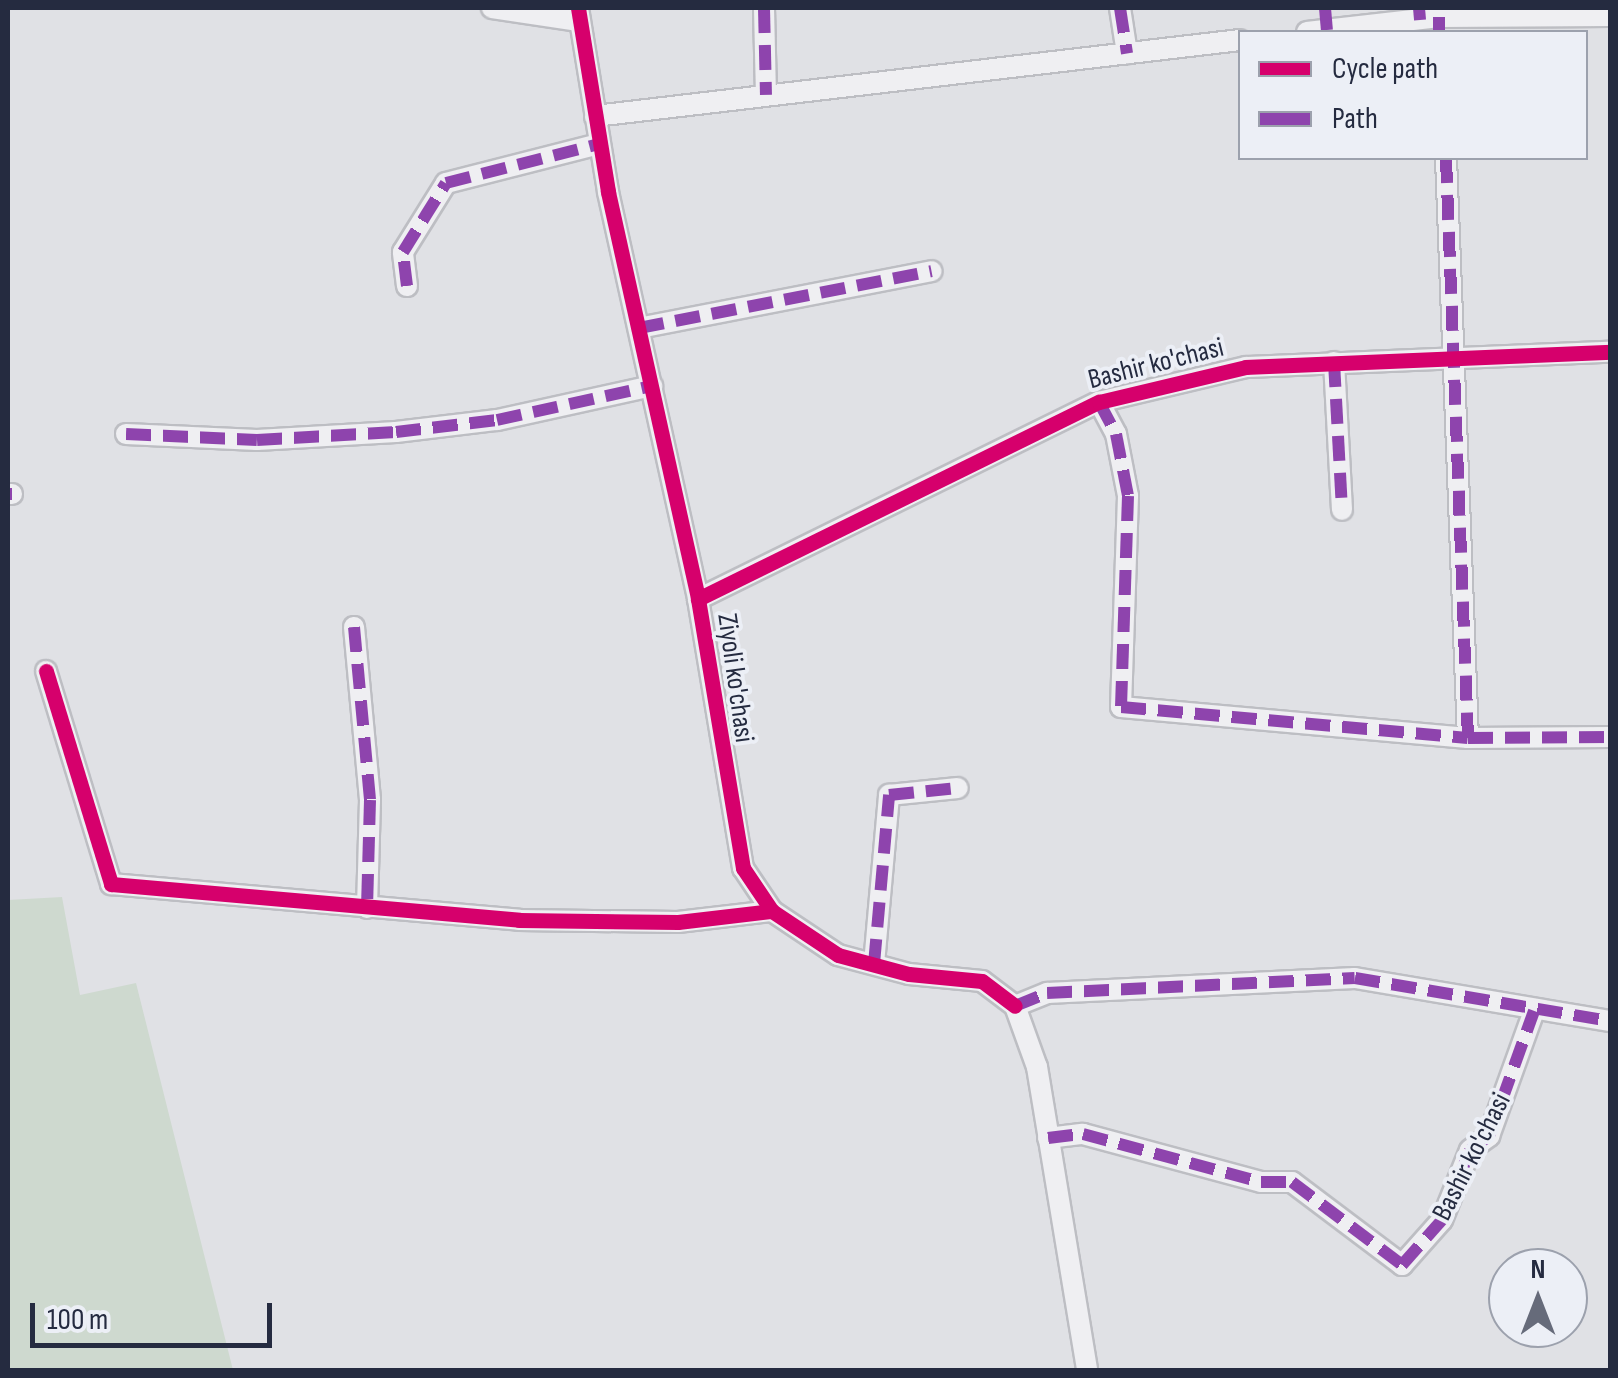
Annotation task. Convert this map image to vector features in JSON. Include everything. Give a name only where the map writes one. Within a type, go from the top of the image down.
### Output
[{"type":"street","points":[[492,8],[578,14]]},
{"type":"street","points":[[764,8],[766,95]]},
{"type":"street","points":[[1120,8],[1126,53]]},
{"type":"street","name":"Ziyoli ko'chasi","points":[[578,14],[594,116],[698,599],[744,868],[772,911],[838,954],[874,964],[982,981],[1015,1006]]},
{"type":"street","points":[[1326,30],[1429,19],[1610,16]]},
{"type":"street","points":[[594,116],[1238,40]]},
{"type":"street","points":[[406,286],[403,252],[446,183],[600,144]]},
{"type":"street","points":[[1446,160],[1468,738]]},
{"type":"street","points":[[639,328],[932,270]]},
{"type":"street","name":"Bashir ko'chasi","points":[[698,599],[1099,402],[1246,368],[1455,354],[1610,352]]},
{"type":"street","points":[[1334,362],[1342,510]]},
{"type":"street","points":[[126,434],[256,440],[396,432],[497,420],[652,386]]},
{"type":"street","name":"Bashir ko'chasi","points":[[1099,402],[1116,434],[1128,496],[1121,707],[1468,738],[1610,737]]},
{"type":"street","points":[[354,627],[370,800],[368,908]]},
{"type":"street","points":[[46,670],[111,884],[368,908],[678,922],[772,911]]},
{"type":"street","points":[[874,964],[889,795],[958,788]]},
{"type":"street","points":[[1087,1370],[1037,1067],[1015,1006],[1047,994],[1355,978],[1610,1022]]},
{"type":"street","name":"Bashir ko'chasi","points":[[1048,1138],[1083,1134],[1261,1182],[1292,1182],[1402,1265],[1442,1220],[1470,1150],[1489,1136],[1534,1011]]},
{"type":"shaded area","points":[[62,897],[80,995],[136,983],[233,1370],[8,1370],[8,900]]},
{"type":"marked path","points":[[764,8],[766,95]]},
{"type":"marked path","points":[[1120,8],[1127,53]]},
{"type":"marked path","points":[[1325,8],[1327,30]]},
{"type":"marked path","points":[[1419,8],[1420,20]]},
{"type":"marked path","points":[[1439,17],[1439,30]]},
{"type":"marked path","points":[[407,286],[403,252],[446,183],[599,144]]},
{"type":"marked path","points":[[1446,160],[1468,738]]},
{"type":"marked path","points":[[639,328],[932,271]]},
{"type":"marked path","points":[[1334,362],[1342,510]]},
{"type":"marked path","points":[[126,434],[257,440],[396,432],[497,420],[652,386]]},
{"type":"marked path","points":[[1099,402],[1116,434],[1128,496],[1121,707],[1468,738],[1610,737]]},
{"type":"marked path","points":[[354,627],[370,800],[367,908]]},
{"type":"marked path","points":[[874,964],[889,795],[958,788]]},
{"type":"marked path","points":[[1015,1006],[1047,993],[1355,978],[1610,1021]]},
{"type":"marked path","points":[[1048,1138],[1083,1134],[1261,1182],[1292,1182],[1402,1265],[1442,1220],[1470,1150],[1489,1136],[1534,1011]]},
{"type":"cycle path","points":[[578,8],[608,192],[698,599],[743,868],[772,911],[838,955],[909,974],[982,981],[1015,1006]]},
{"type":"cycle path","points":[[698,599],[1099,402],[1246,367],[1610,352]]},
{"type":"cycle path","points":[[46,671],[111,884],[519,920],[678,922],[772,911]]}]
